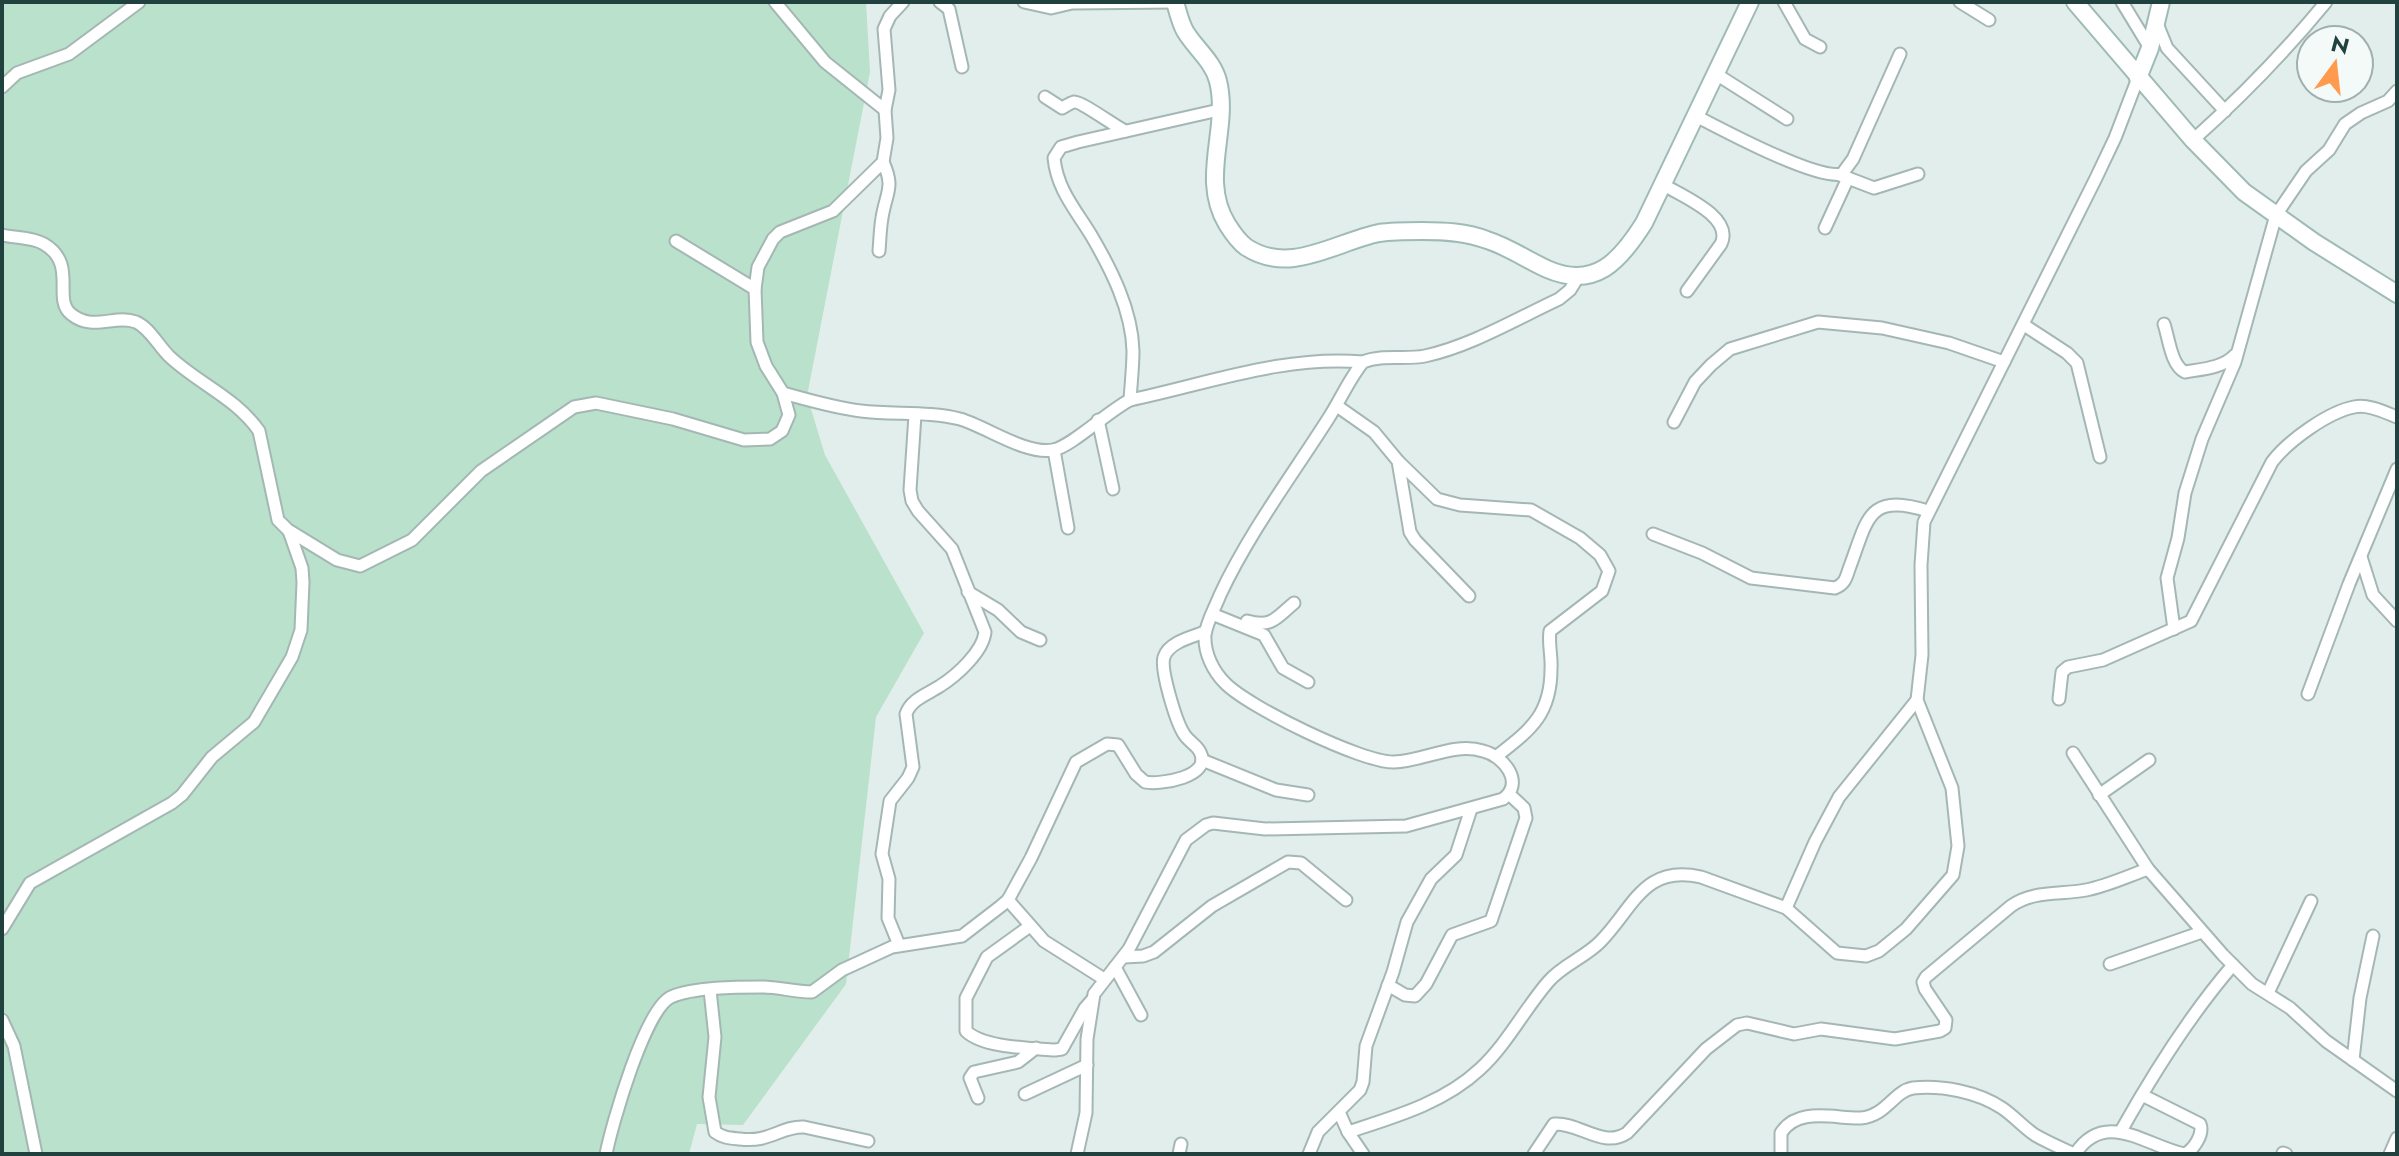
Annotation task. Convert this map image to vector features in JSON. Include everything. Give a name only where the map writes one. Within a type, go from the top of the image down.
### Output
[{"type":"main road","points":[[1175,2],[1185,31],[1211,66],[1218,81],[1219,110],[1214,162],[1217,201],[1235,236],[1246,247],[1279,259],[1298,258],[1379,233],[1449,232],[1487,239],[1546,269],[1578,277],[1592,275],[1607,267],[1644,223],[1750,2]]},
{"type":"main road","points":[[2075,2],[2193,140],[2244,192],[2397,294]]},
{"type":"main road","points":[[2138,78],[2150,48],[2161,2]]},
{"type":"street","points":[[2,87],[17,73],[69,54],[139,2]]},
{"type":"street","points":[[775,2],[825,62],[885,110]]},
{"type":"street","points":[[879,251],[881,221],[891,188],[883,162],[889,73],[884,29],[890,16],[903,2]]},
{"type":"street","points":[[940,2],[949,9],[962,67]]},
{"type":"street","points":[[1024,2],[1051,8],[1072,3],[1175,2]]},
{"type":"street","points":[[1784,2],[1805,39],[1820,47]]},
{"type":"street","points":[[1960,2],[1989,20]]},
{"type":"street","points":[[2122,2],[2150,48]]},
{"type":"street","points":[[2193,140],[2291,44],[2326,2]]},
{"type":"street","points":[[2156,21],[2167,48],[2225,111]]},
{"type":"street","points":[[1825,228],[1844,176],[1900,54]]},
{"type":"street","points":[[1716,74],[1787,119]]},
{"type":"street","points":[[1348,1132],[1407,1112],[1443,1095],[1476,1073],[1502,1046],[1552,978],[1602,940],[1635,897],[1656,879],[1691,874],[1786,908],[1837,953],[1866,956],[1879,951],[1906,929],[1953,875],[1958,846],[1952,788],[1917,700],[1923,614],[1923,532],[1928,511],[2024,325],[2115,138],[2138,78]]},
{"type":"street","points":[[2174,629],[2167,578],[2178,538],[2182,506],[2202,439],[2238,351],[2276,215],[2306,171],[2329,150],[2345,124],[2388,101],[2397,91]]},
{"type":"street","points":[[1045,97],[1062,108],[1073,102],[1082,104],[1101,119],[1125,131]]},
{"type":"street","points":[[1130,400],[1133,350],[1126,309],[1092,237],[1061,191],[1054,158],[1061,147],[1219,110]]},
{"type":"street","points":[[1696,116],[1759,149],[1874,188],[1918,174]]},
{"type":"street","points":[[2,235],[44,244],[54,253],[65,276],[63,300],[72,315],[91,323],[127,321],[141,325],[170,358],[219,392],[251,420],[259,431],[278,520],[288,530],[337,560],[353,565],[366,564],[412,540],[464,485],[574,407],[596,403],[673,419],[744,440],[770,439],[782,431],[789,415],[783,393],[766,366],[757,342],[755,289],[758,267],[780,232],[833,211],[883,162]]},
{"type":"street","points":[[1664,185],[1711,213],[1723,228],[1721,244],[1687,291]]},
{"type":"street","points":[[676,241],[755,289]]},
{"type":"street","points":[[783,393],[858,411],[943,416],[961,420],[1022,445],[1054,450],[1068,445],[1098,420],[1130,400],[1268,368],[1429,355],[1559,299],[1570,290],[1578,277]]},
{"type":"street","points":[[1674,422],[1695,382],[1730,349],[1818,322],[1882,328],[1949,343],[2004,362]]},
{"type":"street","points":[[2164,324],[2181,371],[2227,363],[2238,351]]},
{"type":"street","points":[[2024,325],[2077,363],[2100,457]]},
{"type":"street","points":[[1077,1154],[1086,1113],[1087,1039],[1093,998],[1097,987],[1124,957],[1186,840],[1206,825],[1223,823],[1240,828],[1265,829],[1390,828],[1418,824],[1509,794],[1514,784],[1497,756],[1470,748],[1420,759],[1385,762],[1300,729],[1235,692],[1207,656],[1205,632],[1238,558],[1363,362]]},
{"type":"street","points":[[1337,406],[1374,432],[1437,499],[1460,505],[1531,510],[1580,538],[1607,564],[1608,578],[1602,591],[1550,631],[1549,694],[1538,720],[1497,756]]},
{"type":"street","points":[[2059,699],[2062,672],[2068,667],[2103,660],[2191,621],[2272,462],[2281,451],[2332,416],[2354,407],[2365,407],[2397,417]]},
{"type":"street","points":[[899,945],[888,918],[889,879],[882,854],[890,801],[913,767],[906,714],[912,703],[946,682],[982,645],[985,632],[952,549],[912,501],[915,415]]},
{"type":"street","points":[[1098,420],[1113,489]]},
{"type":"street","points":[[1054,450],[1068,528]]},
{"type":"street","points":[[1398,461],[1410,532],[1469,596]]},
{"type":"street","points":[[2308,694],[2360,556],[2397,469]]},
{"type":"street","points":[[1653,534],[1702,553],[1751,578],[1835,588],[1844,582],[1866,524],[1876,510],[1900,503],[1928,511]]},
{"type":"street","points":[[2,929],[30,883],[172,803],[212,757],[254,722],[292,657],[301,630],[302,568],[288,530]]},
{"type":"street","points":[[2360,556],[2373,595],[2397,621]]},
{"type":"street","points":[[968,592],[998,610],[1021,632],[1040,640]]},
{"type":"street","points":[[1235,623],[1270,624],[1294,603]]},
{"type":"street","points":[[1212,614],[1264,635],[1283,668],[1308,682]]},
{"type":"street","points":[[606,1154],[612,1127],[657,1008],[674,996],[764,987],[812,992],[842,970],[899,945],[925,944],[962,936],[1008,900],[1036,849],[1076,762],[1107,744],[1118,745],[1140,779],[1150,783],[1183,778],[1197,770],[1202,760],[1200,752],[1182,731],[1163,668],[1164,656],[1169,648],[1205,632]]},
{"type":"street","points":[[1786,908],[1839,797],[1917,700]]},
{"type":"street","points":[[2073,753],[2148,869],[2233,965],[2252,984],[2397,1091]]},
{"type":"street","points":[[1202,760],[1276,790],[1308,795]]},
{"type":"street","points":[[2099,795],[2149,760]]},
{"type":"street","points":[[1388,985],[1405,995],[1415,996],[1426,984],[1452,935],[1491,921],[1526,818],[1524,808],[1509,794]]},
{"type":"street","points":[[1309,1154],[1318,1132],[1354,1098],[1363,1082],[1366,1046],[1413,910],[1431,879],[1456,855],[1471,809]]},
{"type":"street","points":[[1124,957],[1154,952],[1212,906],[1288,862],[1301,863],[1346,900]]},
{"type":"street","points":[[1534,1154],[1554,1124],[1606,1138],[1620,1138],[1706,1049],[1737,1025],[1747,1023],[1794,1034],[1821,1029],[1895,1039],[1940,1031],[1947,1025],[1946,1020],[1925,989],[1923,982],[1926,977],[2021,898],[2090,890],[2148,869]]},
{"type":"street","points":[[1008,900],[1044,941],[1104,979]]},
{"type":"street","points":[[2268,993],[2311,901]]},
{"type":"street","points":[[1030,926],[987,957],[966,998],[964,1027],[974,1038],[1062,1049],[1093,998]]},
{"type":"street","points":[[2110,964],[2202,932]]},
{"type":"street","points":[[2353,1060],[2360,998],[2373,936]]},
{"type":"street","points":[[2121,1131],[2187,1023],[2233,965]]},
{"type":"street","points":[[1115,967],[1141,1015]]},
{"type":"street","points":[[710,990],[715,1037],[709,1097],[715,1132],[724,1137],[759,1141],[804,1127],[868,1141]]},
{"type":"street","points":[[2,1020],[14,1046],[36,1154]]},
{"type":"street","points":[[978,1098],[970,1078],[974,1072],[1018,1062],[1036,1048]]},
{"type":"street","points":[[1025,1094],[1087,1065]]},
{"type":"street","points":[[1781,1154],[1781,1133],[1791,1123],[1821,1115],[1870,1116],[1880,1113],[1906,1091],[1915,1088],[1953,1089],[1997,1105],[2039,1137],[2074,1154],[2093,1136],[2121,1131],[2184,1154],[2191,1150],[2202,1133],[2200,1124],[2142,1095]]},
{"type":"street","points":[[1339,1112],[1363,1154]]},
{"type":"street","points":[[2390,1154],[2397,1138]]},
{"type":"green space","points":[[2,2],[866,2],[870,72],[807,396],[825,455],[924,633],[876,717],[846,984],[743,1125],[697,1124],[689,1154],[2,1154]]}]
